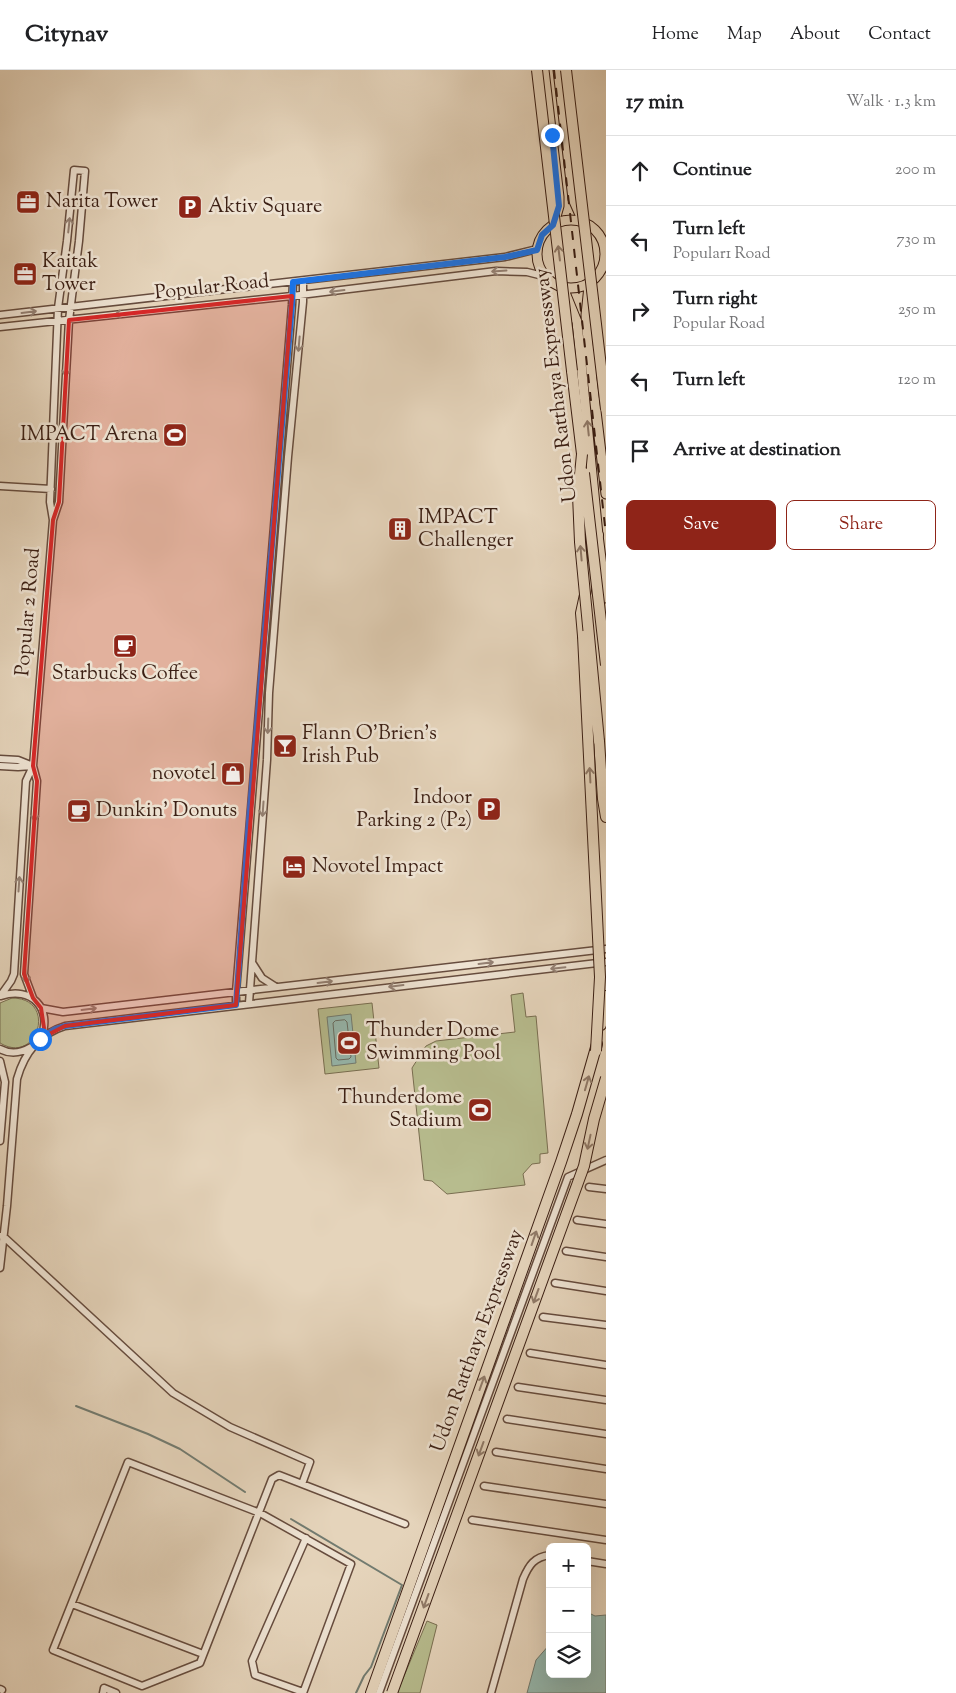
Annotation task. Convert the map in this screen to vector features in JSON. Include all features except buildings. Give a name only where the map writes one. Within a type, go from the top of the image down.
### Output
[{"type":"highway","name":"Udon Ratthaya Expressway","points":[[537,70],[606,665]]},
{"type":"highway","points":[[566,70],[606,409]]},
{"type":"highway","points":[[589,353],[606,383]]},
{"type":"highway","points":[[582,454],[578,495],[580,542],[606,817]]},
{"type":"highway","points":[[596,1051],[600,977],[581,613],[598,535]]},
{"type":"highway","name":"Udon Ratthaya Expressway","points":[[372,1693],[578,1114],[596,1051],[606,996]]},
{"type":"highway","name":"Udon Ratthaya Expressway","points":[[392,1693],[584,1166],[594,1119],[606,1078]]},
{"type":"main road","points":[[544,70],[559,197],[558,214],[553,225],[542,235],[537,250],[538,260],[547,278],[562,287],[576,288],[589,283],[599,273],[605,260],[605,243],[592,227],[583,222],[568,220],[553,225]]},
{"type":"main road","points":[[558,70],[573,199],[583,222]]},
{"type":"main road","points":[[589,283],[586,315],[589,353],[606,494]]},
{"type":"main road","points":[[562,287],[574,311],[577,322],[606,598]]},
{"type":"street","name":"Popular 2 Road","points":[[41,1008],[33,998],[24,974],[37,781],[33,766],[53,520],[59,502],[68,320],[79,241],[85,171],[74,170],[57,321],[50,502],[53,520]]},
{"type":"street","points":[[67,241],[79,241]]},
{"type":"street","name":"Popular Road","points":[[58,308],[505,257],[537,250]]},
{"type":"street","name":"Popular Road","points":[[0,327],[303,295],[496,271],[527,272],[547,278]]},
{"type":"street","points":[[249,1003],[267,760],[269,693],[303,281]]},
{"type":"street","points":[[236,1005],[293,282]]},
{"type":"street","points":[[0,315],[58,308]]},
{"type":"street","points":[[53,418],[63,418]]},
{"type":"street","points":[[0,486],[51,490]]},
{"type":"street","points":[[0,759],[18,760],[33,766]]},
{"type":"street","points":[[0,766],[18,768],[33,766]]},
{"type":"street","name":"Popular 2 Road","points":[[1,996],[14,974],[26,781],[33,766]]},
{"type":"street","points":[[41,1008],[63,1012],[606,948]]},
{"type":"street","points":[[252,962],[256,972],[276,987]]},
{"type":"street","points":[[0,1268],[17,1079],[21,1065],[32,1047],[55,1029],[65,1026],[249,1003],[606,962]]},
{"type":"street","points":[[1,996],[12,992],[23,993],[33,998]]},
{"type":"street","points":[[40,1039],[45,1018],[41,1008]]},
{"type":"street","points":[[0,1049],[13,1053],[22,1052],[32,1047]]},
{"type":"street","points":[[0,1060],[5,1082],[0,1139],[11,1138]]},
{"type":"street","points":[[379,1693],[568,1177],[606,1160]]},
{"type":"street","points":[[589,1187],[606,1189]]},
{"type":"street","points":[[577,1220],[606,1224]]},
{"type":"street","points":[[2,1236],[173,1393],[230,1427],[310,1462],[302,1484]]},
{"type":"street","points":[[566,1251],[606,1257]]},
{"type":"street","points":[[555,1283],[606,1291]]},
{"type":"street","points":[[543,1317],[606,1325]]},
{"type":"street","points":[[530,1353],[606,1365]]},
{"type":"street","points":[[518,1388],[606,1400]]},
{"type":"street","points":[[507,1419],[606,1434]]},
{"type":"street","points":[[496,1452],[606,1469]]},
{"type":"street","points":[[306,1538],[252,1661],[256,1675],[303,1693],[351,1564],[306,1538],[260,1513],[128,1462],[53,1650],[142,1686],[200,1663],[260,1513],[272,1479],[280,1475],[405,1524]]},
{"type":"street","points":[[484,1486],[606,1504]]},
{"type":"street","points":[[472,1520],[606,1540]]},
{"type":"street","points":[[491,1693],[523,1579],[529,1564],[539,1557],[546,1556]]},
{"type":"street","points":[[591,1561],[606,1564]]},
{"type":"street","points":[[72,1604],[203,1654]]},
{"type":"street","points":[[103,1693],[104,1688],[116,1693]]},
{"type":"highlighted area","points":[[292,296],[236,1005],[65,1026],[40,1039],[44,1028],[41,1008],[33,998],[24,974],[37,781],[33,766],[53,520],[59,502],[69,320]]},
{"type":"green space","name":"Thunderdome Stadium","points":[[523,993],[526,1017],[536,1016],[548,1153],[540,1154],[540,1163],[532,1164],[523,1174],[525,1185],[447,1194],[432,1181],[424,1180],[412,1068],[426,1046],[436,1041],[515,1032],[511,995]]},
{"type":"green space","points":[[12,998],[26,1001],[35,1008],[38,1018],[37,1029],[33,1039],[24,1046],[13,1048],[0,1043],[0,1003]]},
{"type":"green space","name":"Thunder Dome Swimming Pool","points":[[372,1003],[379,1068],[325,1074],[318,1009]]},
{"type":"green space","points":[[427,1621],[437,1625],[420,1693],[397,1693]]},
{"type":"water","points":[[351,1014],[356,1063],[332,1066],[327,1017]]},
{"type":"water","points":[[591,1614],[595,1616],[606,1615],[606,1693],[527,1693],[536,1660],[546,1649],[546,1678],[591,1678]]},
{"type":"waterway","points":[[76,1406],[148,1434],[180,1449],[245,1492]]},
{"type":"waterway","points":[[291,1519],[402,1585],[371,1667],[364,1676],[356,1693]]},
{"type":"railway","points":[[554,70],[606,535]]},
{"type":"place","name":"Narita Tower","points":[[28,202]]},
{"type":"place","name":"Aktiv Square","points":[[190,207]]},
{"type":"place","name":"Kaitak Tower","points":[[25,274]]},
{"type":"place","name":"IMPACT Arena","points":[[175,435]]},
{"type":"place","name":"IMPACT Challenger","points":[[400,529]]},
{"type":"place","name":"Starbucks Coffee","points":[[125,646]]},
{"type":"place","name":"Flann O'Brien's Irish Pub","points":[[285,746]]},
{"type":"place","name":"novotel","points":[[233,774]]},
{"type":"place","name":"Indoor Parking 2 (P2)","points":[[489,809]]},
{"type":"place","name":"Dunkin' Donuts","points":[[79,811]]},
{"type":"place","name":"Novotel Impact","points":[[294,867]]},
{"type":"place","name":"Thunder Dome Swimming Pool","points":[[349,1043]]},
{"type":"place","name":"Thunderdome Stadium","points":[[480,1110]]},
{"type":"route","points":[[40,1039],[55,1029],[65,1026],[236,1005],[249,820],[293,282],[505,257],[537,250],[542,235],[553,225],[558,214],[559,197],[552,135]]}]
